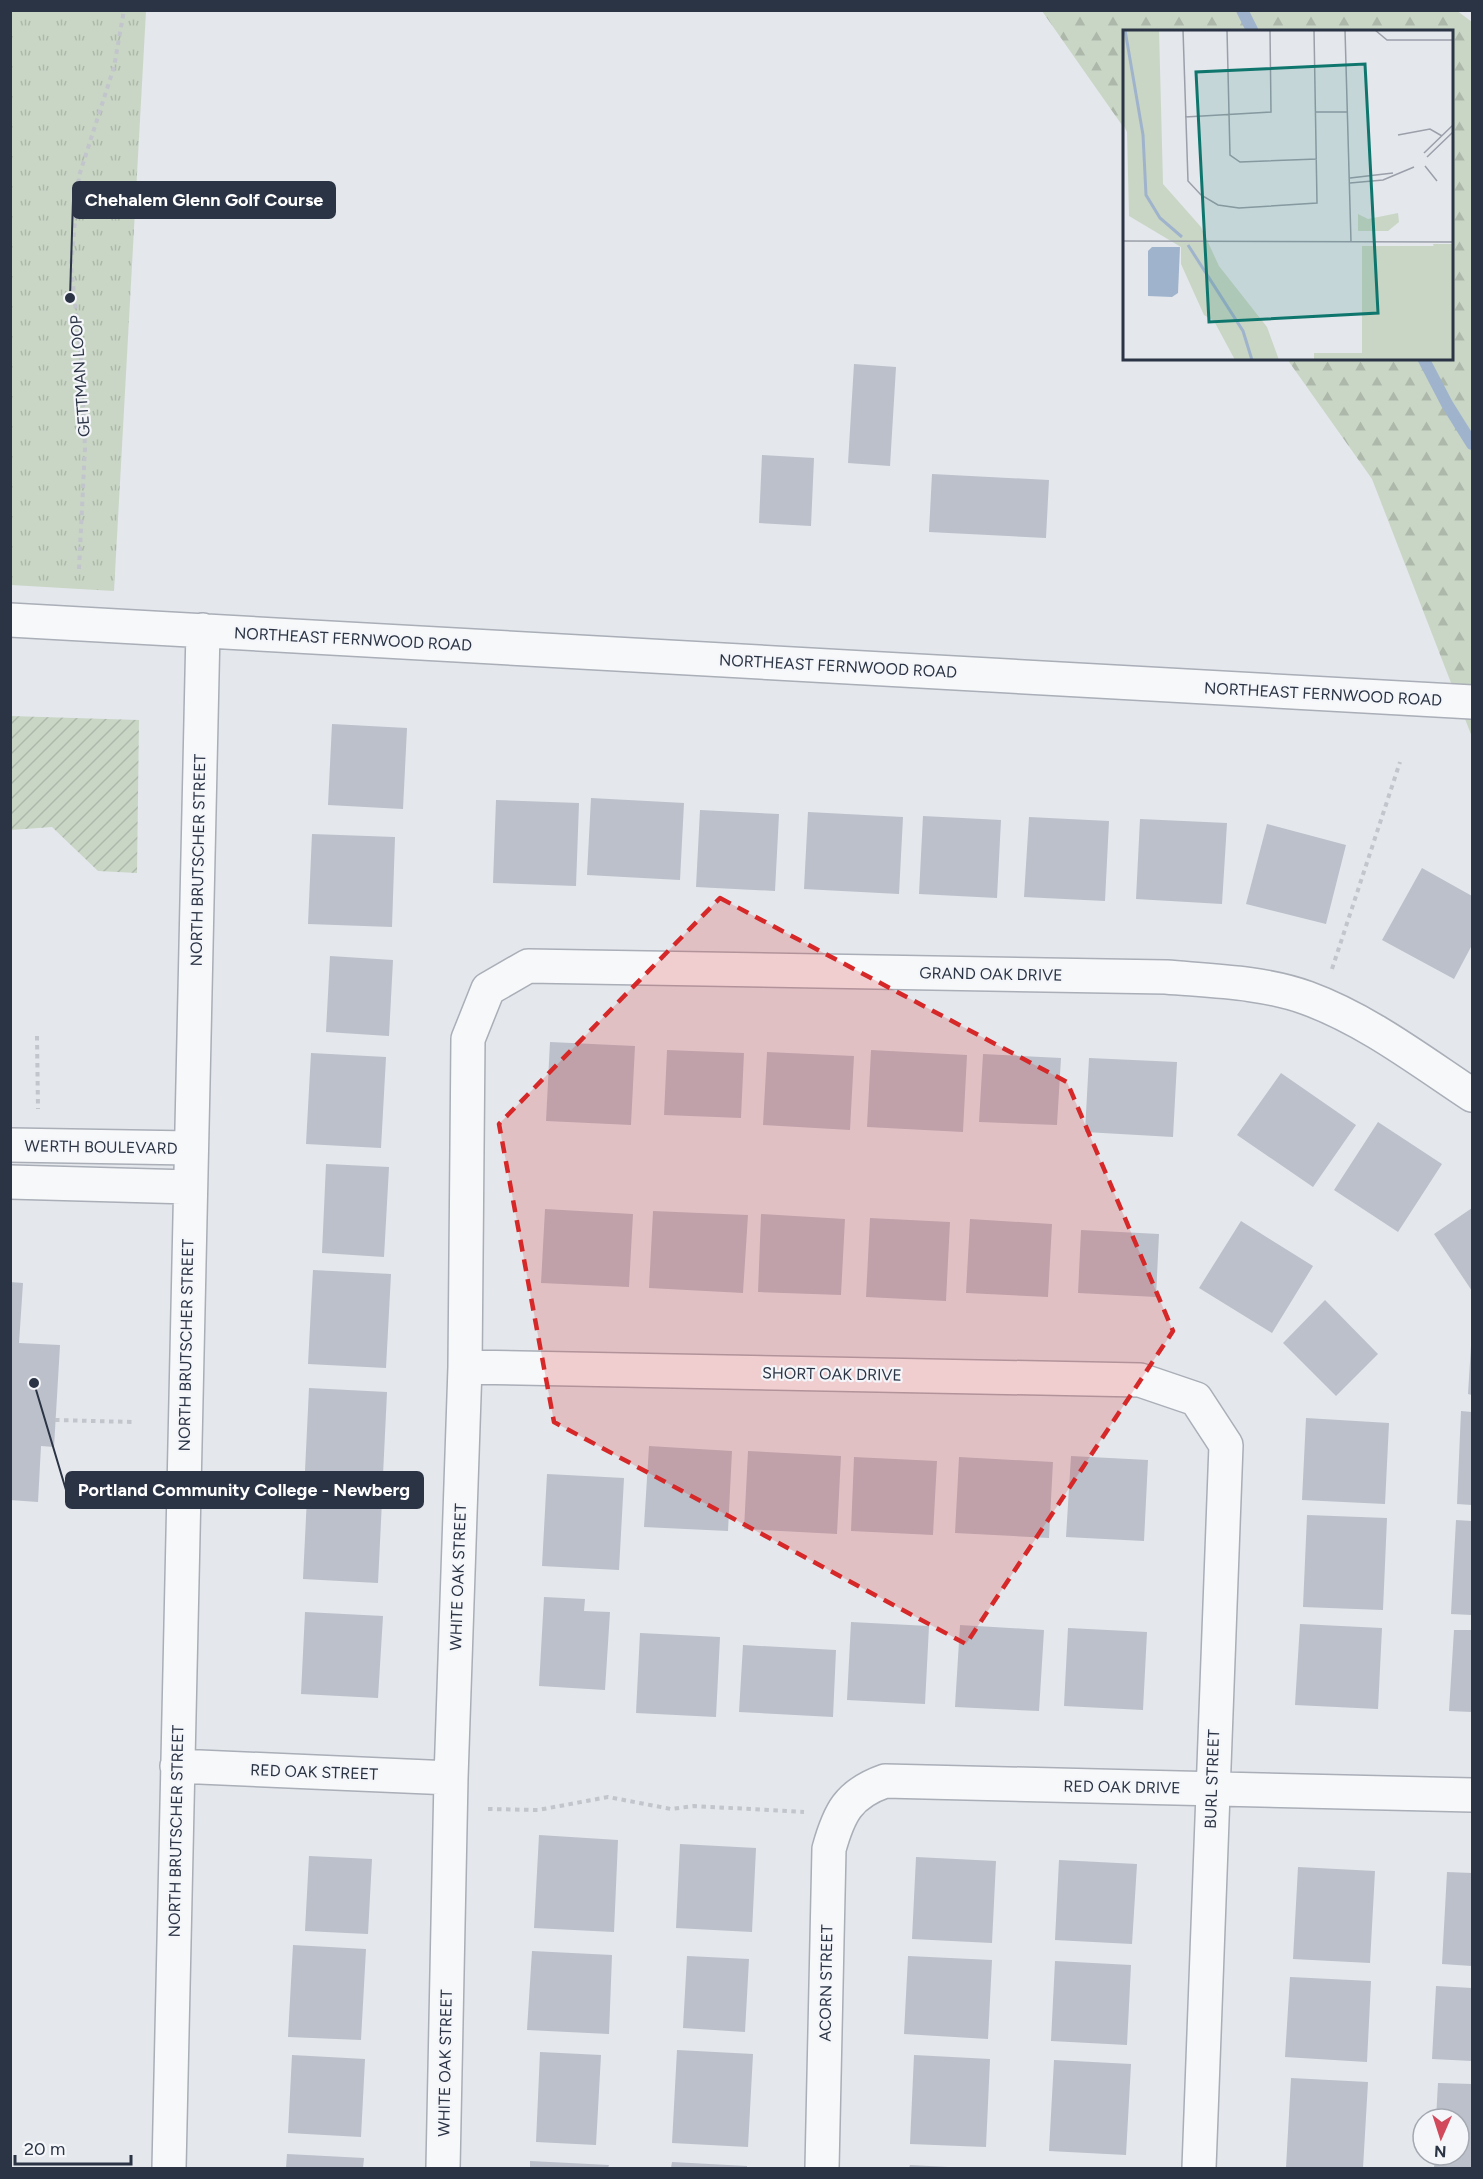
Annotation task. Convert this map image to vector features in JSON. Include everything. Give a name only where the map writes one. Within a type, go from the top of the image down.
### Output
[{"type":"street","name":"NORTHEAST FERNWOOD ROAD","points":[[10,620],[1473,702]]},
{"type":"street","name":"NORTH BRUTSCHER STREET","points":[[169,2169],[203,630]]},
{"type":"street","name":"GRAND OAK DRIVE","points":[[488,989],[528,966],[1155,977],[1252,985],[1305,997],[1350,1016],[1473,1095]]},
{"type":"street","name":"WHITE OAK STREET","points":[[443,2169],[451,1793],[465,1367],[468,1039],[488,989]]},
{"type":"street","name":"WERTH BOULEVARD","points":[[10,1145],[191,1148]]},
{"type":"street","points":[[10,1182],[190,1187]]},
{"type":"street","name":"SHORT OAK DRIVE","points":[[465,1367],[1140,1380],[1196,1399]]},
{"type":"street","name":"BURL STREET","points":[[1196,1399],[1226,1445],[1199,2169]]},
{"type":"street","name":"RED OAK STREET","points":[[177,1766],[451,1793]]},
{"type":"street","name":"RED OAK DRIVE","points":[[843,1813],[866,1788],[885,1781],[1473,1795]]},
{"type":"street","name":"ACORN STREET","points":[[822,2169],[829,1850],[843,1813]]},
{"type":"path","name":"GETTMAN LOOP","points":[[79,569],[84,448],[81,358],[71,266],[79,176],[114,67],[124,10]]},
{"type":"path","points":[[1320,1004],[1400,762]]},
{"type":"path","points":[[37,1036],[38,1119]]},
{"type":"path","points":[[55,1420],[133,1422]]},
{"type":"path","points":[[451,1793],[538,1810],[583,1799],[608,1797],[671,1809],[694,1806],[843,1813]]},
{"type":"highlighted area","points":[[720,898],[1067,1082],[1173,1331],[966,1644],[554,1422],[499,1124]]},
{"type":"green space","points":[[1456,10],[1472,22],[1472,737],[1372,479],[1288,360],[1453,360],[1453,30],[1123,30],[1123,127],[1042,11]]},
{"type":"green space","points":[[10,11],[146,11],[114,591],[11,585]]},
{"type":"green space","points":[[11,716],[139,720],[137,873],[98,871],[52,827],[11,830]]},
{"type":"building","points":[[854,364],[896,367],[890,466],[848,463]]},
{"type":"building","points":[[762,455],[814,458],[811,526],[759,523]]},
{"type":"building","points":[[932,474],[1049,480],[1046,538],[929,532]]},
{"type":"building","points":[[332,724],[407,728],[403,809],[328,805]]},
{"type":"building","points":[[591,798],[684,803],[680,880],[587,875]]},
{"type":"building","points":[[496,800],[579,803],[576,886],[493,883]]},
{"type":"building","points":[[700,810],[779,814],[775,891],[696,887]]},
{"type":"building","points":[[808,812],[903,817],[899,894],[804,889]]},
{"type":"building","points":[[923,816],[1001,820],[997,898],[919,894]]},
{"type":"building","points":[[1029,817],[1109,821],[1105,901],[1024,897]]},
{"type":"building","points":[[1140,819],[1227,823],[1222,904],[1136,899]]},
{"type":"building","points":[[1267,824],[1346,845],[1326,924],[1246,904]]},
{"type":"building","points":[[312,834],[395,837],[392,927],[308,924]]},
{"type":"building","points":[[1422,868],[1472,896],[1472,945],[1454,979],[1382,940]]},
{"type":"building","points":[[330,956],[393,960],[389,1036],[326,1032]]},
{"type":"building","points":[[550,1042],[635,1046],[631,1125],[546,1121]]},
{"type":"building","points":[[667,1050],[744,1053],[741,1118],[664,1115]]},
{"type":"building","points":[[871,1050],[967,1055],[963,1132],[867,1127]]},
{"type":"building","points":[[767,1052],[854,1056],[850,1130],[763,1125]]},
{"type":"building","points":[[311,1053],[386,1057],[381,1148],[306,1144]]},
{"type":"building","points":[[983,1054],[1061,1058],[1057,1125],[979,1122]]},
{"type":"building","points":[[1089,1058],[1177,1062],[1173,1137],[1085,1132]]},
{"type":"building","points":[[1281,1073],[1356,1125],[1313,1187],[1237,1135]]},
{"type":"building","points":[[1378,1122],[1442,1164],[1398,1232],[1334,1190]]},
{"type":"building","points":[[326,1164],[389,1167],[384,1257],[322,1253]]},
{"type":"building","points":[[1472,1208],[1472,1291],[1434,1234]]},
{"type":"building","points":[[545,1209],[633,1214],[629,1287],[541,1283]]},
{"type":"building","points":[[653,1211],[748,1215],[743,1293],[649,1288]]},
{"type":"building","points":[[761,1214],[845,1219],[841,1295],[758,1292]]},
{"type":"building","points":[[870,1218],[950,1222],[946,1301],[866,1297]]},
{"type":"building","points":[[970,1219],[1052,1224],[1048,1297],[966,1293]]},
{"type":"building","points":[[1241,1221],[1313,1266],[1272,1333],[1199,1288]]},
{"type":"building","points":[[1081,1230],[1159,1234],[1156,1297],[1078,1293]]},
{"type":"building","points":[[313,1270],[391,1274],[386,1368],[308,1364]]},
{"type":"building","points":[[10,1282],[23,1283],[19,1343],[60,1345],[54,1447],[41,1446],[38,1502],[10,1500]]},
{"type":"building","points":[[1325,1300],[1378,1354],[1336,1396],[1283,1343]]},
{"type":"building","points":[[1472,1346],[1472,1395],[1468,1394]]},
{"type":"building","points":[[309,1388],[387,1392],[383,1475],[305,1471]]},
{"type":"building","points":[[1461,1411],[1472,1412],[1472,1505],[1457,1504]]},
{"type":"building","points":[[1306,1418],[1389,1423],[1385,1504],[1302,1500]]},
{"type":"building","points":[[649,1446],[732,1451],[728,1531],[644,1527]]},
{"type":"building","points":[[748,1451],[841,1456],[837,1534],[744,1529]]},
{"type":"building","points":[[1071,1456],[1148,1460],[1144,1541],[1066,1537]]},
{"type":"building","points":[[854,1457],[937,1461],[933,1535],[851,1531]]},
{"type":"building","points":[[959,1457],[1053,1462],[1049,1538],[955,1533]]},
{"type":"building","points":[[547,1474],[624,1478],[619,1570],[542,1566]]},
{"type":"building","points":[[307,1497],[382,1501],[378,1583],[303,1579]]},
{"type":"building","points":[[1307,1515],[1387,1518],[1383,1610],[1303,1607]]},
{"type":"building","points":[[1456,1520],[1472,1521],[1472,1615],[1451,1614]]},
{"type":"building","points":[[544,1597],[585,1599],[584,1611],[610,1612],[605,1690],[539,1686]]},
{"type":"building","points":[[305,1612],[383,1616],[378,1698],[301,1694]]},
{"type":"building","points":[[851,1622],[929,1626],[925,1704],[847,1700]]},
{"type":"building","points":[[1300,1624],[1382,1628],[1378,1709],[1295,1705]]},
{"type":"building","points":[[960,1625],[1044,1630],[1039,1711],[955,1707]]},
{"type":"building","points":[[1068,1628],[1147,1632],[1143,1710],[1064,1706]]},
{"type":"building","points":[[1454,1630],[1472,1630],[1472,1712],[1449,1711]]},
{"type":"building","points":[[640,1633],[720,1637],[716,1717],[636,1713]]},
{"type":"building","points":[[743,1645],[836,1650],[833,1717],[739,1712]]},
{"type":"building","points":[[539,1835],[618,1840],[614,1932],[534,1928]]},
{"type":"building","points":[[680,1844],[756,1848],[752,1932],[676,1928]]},
{"type":"building","points":[[309,1856],[372,1859],[368,1934],[305,1931]]},
{"type":"building","points":[[916,1857],[996,1861],[992,1943],[912,1939]]},
{"type":"building","points":[[1059,1860],[1137,1864],[1132,1944],[1055,1940]]},
{"type":"building","points":[[1298,1867],[1375,1871],[1370,1963],[1293,1959]]},
{"type":"building","points":[[1447,1872],[1472,1873],[1472,1966],[1442,1964]]},
{"type":"building","points":[[293,1945],[366,1949],[361,2040],[288,2037]]},
{"type":"building","points":[[532,1951],[612,1955],[609,2034],[527,2030]]},
{"type":"building","points":[[687,1956],[749,1959],[745,2032],[683,2028]]},
{"type":"building","points":[[908,1956],[992,1960],[988,2039],[904,2034]]},
{"type":"building","points":[[1055,1961],[1131,1965],[1127,2045],[1051,2041]]},
{"type":"building","points":[[1290,1977],[1371,1981],[1367,2062],[1285,2057]]},
{"type":"building","points":[[1436,1986],[1472,1988],[1472,2061],[1432,2059]]},
{"type":"building","points":[[677,2050],[753,2054],[748,2147],[672,2143]]},
{"type":"building","points":[[540,2052],[601,2055],[596,2145],[536,2142]]},
{"type":"building","points":[[292,2055],[365,2059],[361,2137],[288,2133]]},
{"type":"building","points":[[914,2055],[990,2059],[986,2147],[910,2144]]},
{"type":"building","points":[[1054,2060],[1131,2064],[1126,2155],[1049,2151]]},
{"type":"building","points":[[1291,2078],[1368,2082],[1363,2168],[1286,2168]]},
{"type":"building","points":[[1438,2083],[1472,2084],[1472,2168],[1434,2168],[1471,2167],[1471,2107],[1437,2107]]},
{"type":"building","points":[[287,2154],[364,2158],[363,2168],[286,2168]]},
{"type":"building","points":[[530,2161],[609,2165],[608,2168],[530,2168]]},
{"type":"building","points":[[672,2162],[747,2166],[747,2168],[671,2168]]},
{"type":"building","points":[[910,2165],[948,2167],[948,2168],[909,2168]]},
{"type":"waterway","points":[[1242,10],[1252,30]]},
{"type":"waterway","points":[[1424,360],[1447,404],[1472,444]]},
{"type":"place","name":"Chehalem Glenn Golf Course","points":[[70,298]]},
{"type":"place","name":"Portland Community College - Newberg","points":[[34,1383]]}]
